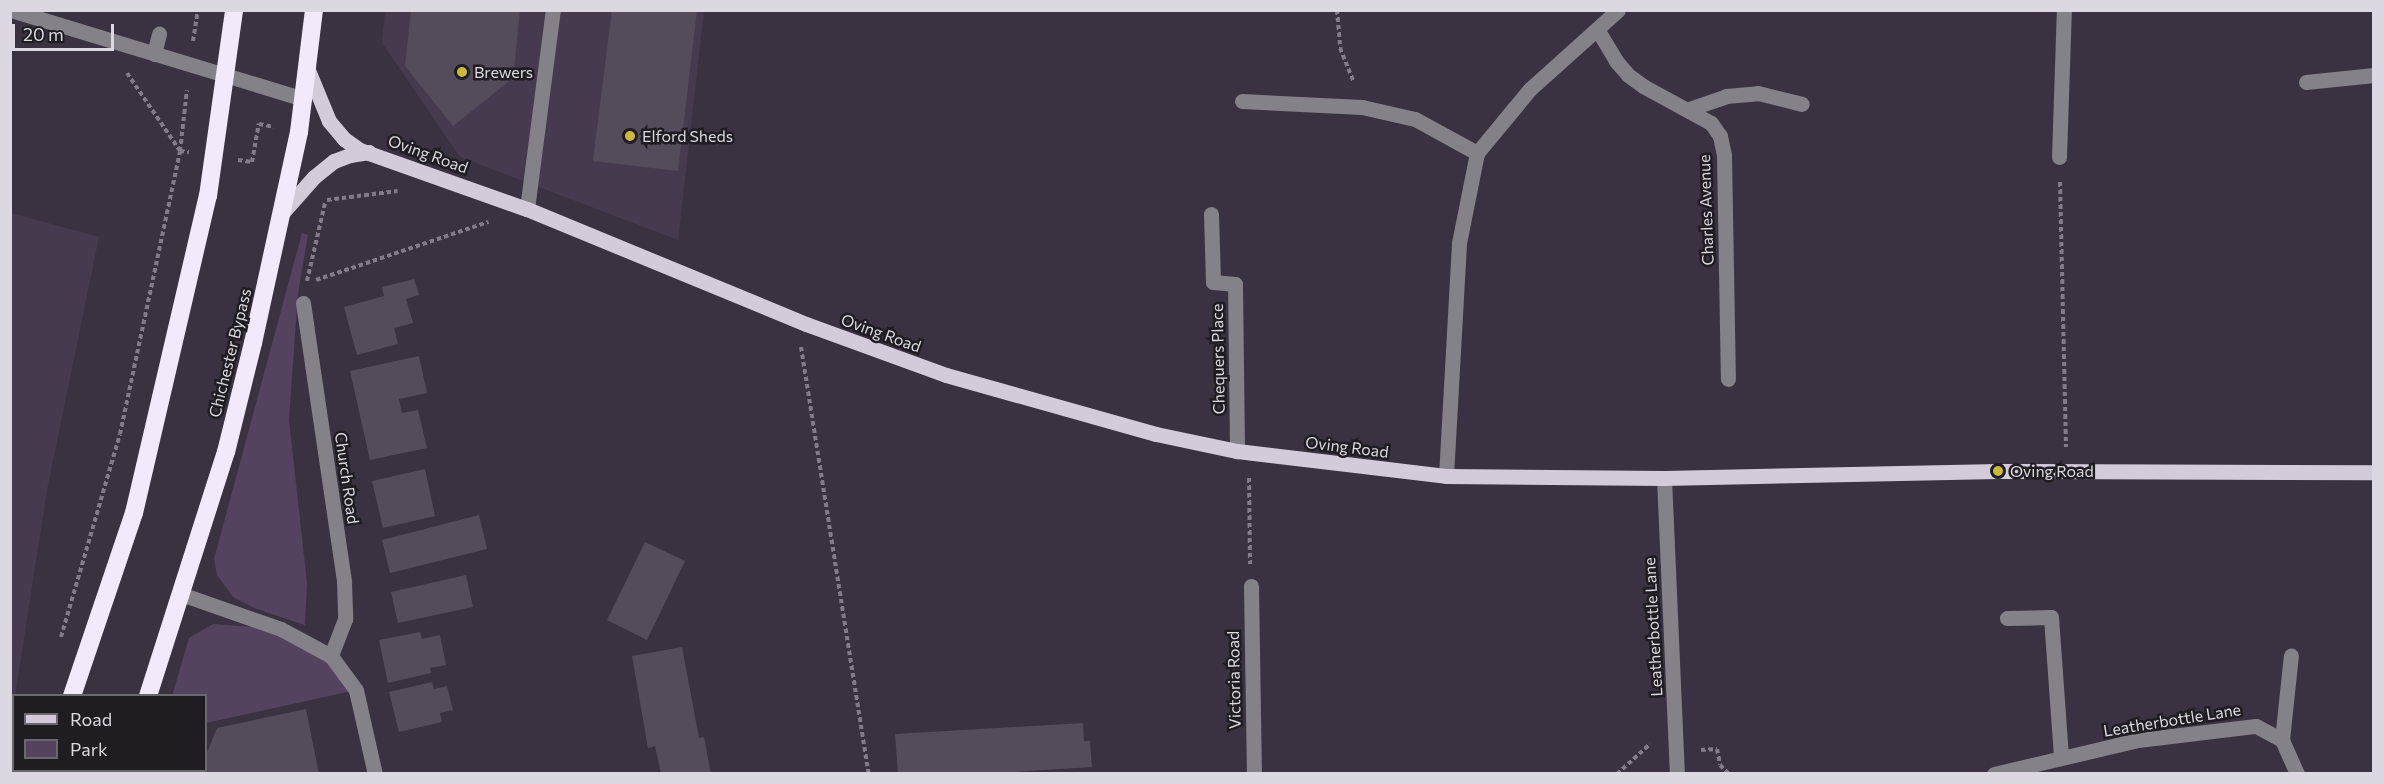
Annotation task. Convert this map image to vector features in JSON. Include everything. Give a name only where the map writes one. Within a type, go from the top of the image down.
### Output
[{"type":"highway","points":[[73,694],[134,513],[208,196],[227,75],[234,10]]},
{"type":"highway","name":"Chichester Bypass","points":[[149,694],[226,452],[283,212],[304,99],[314,10]]},
{"type":"main road","name":"Oving Road","points":[[308,70],[325,112],[338,134],[352,145],[369,152],[527,209],[796,320],[909,363],[1014,396],[1156,434],[1243,452],[1446,476],[1664,478],[2066,471],[2373,472]]},
{"type":"main road","name":"Oving Road","points":[[283,212],[314,177],[334,161],[350,154],[369,152]]},
{"type":"street","points":[[11,10],[304,99]]},
{"type":"street","points":[[527,209],[553,10]]},
{"type":"street","points":[[1446,476],[1459,243],[1477,153],[1530,89],[1618,10]]},
{"type":"street","points":[[2059,157],[2064,10]]},
{"type":"street","name":"Charles Avenue","points":[[1597,29],[1628,75],[1643,86],[1711,123],[1720,136],[1724,155],[1728,379]]},
{"type":"street","points":[[154,54],[159,34]]},
{"type":"street","points":[[2306,82],[2373,75]]},
{"type":"street","points":[[1689,110],[1726,96],[1758,93],[1802,104]]},
{"type":"street","points":[[1242,101],[1362,107],[1414,119],[1477,153]]},
{"type":"street","name":"Chequers Place","points":[[1210,214],[1213,282],[1235,284],[1243,452]]},
{"type":"street","name":"Church Road","points":[[303,303],[344,582],[345,619],[331,656]]},
{"type":"street","name":"Leatherbottle Lane","points":[[1664,478],[1677,774]]},
{"type":"street","name":"Victoria Road","points":[[1251,586],[1254,774]]},
{"type":"street","points":[[181,594],[281,629],[331,656],[356,690],[375,774]]},
{"type":"street","points":[[2007,618],[2051,617],[2061,758]]},
{"type":"street","points":[[2291,655],[2282,740],[2296,774]]},
{"type":"street","name":"Leatherbottle Lane","points":[[1994,774],[2138,740],[2256,726],[2282,740]]},
{"type":"path","points":[[61,639],[120,434],[180,151],[189,64],[198,10]]},
{"type":"path","points":[[1337,10],[1340,48],[1362,107]]},
{"type":"path","points":[[126,45],[121,64],[180,151]]},
{"type":"path","points":[[2059,157],[2066,471]]},
{"type":"path","points":[[409,190],[326,200],[307,284],[527,209]]},
{"type":"path","points":[[796,320],[869,774]]},
{"type":"path","points":[[1243,452],[1251,586]]},
{"type":"path","points":[[1617,774],[1676,722]]},
{"type":"path","points":[[1676,750],[1716,749],[1720,765],[1729,774]]},
{"type":"shaded area","points":[[385,11],[704,11],[678,240],[460,157],[382,43]]},
{"type":"shaded area","points":[[11,213],[99,237],[47,490],[15,694],[12,694],[11,722]]},
{"type":"green space","points":[[302,233],[308,235],[298,293],[289,420],[307,583],[305,625],[254,608],[233,597],[217,575],[214,559]]},
{"type":"green space","points":[[213,624],[281,629],[331,656],[356,690],[207,723],[207,694],[173,694],[189,638]]},
{"type":"building","name":"Brewers","points":[[411,10],[520,10],[513,78],[453,126],[405,66]]},
{"type":"building","points":[[612,10],[697,10],[678,171],[593,161]]},
{"type":"building","points":[[414,279],[419,295],[406,299],[413,323],[394,328],[398,344],[357,355],[344,307],[384,296],[382,287]]},
{"type":"building","points":[[419,356],[427,393],[399,399],[402,413],[418,410],[427,448],[370,460],[350,371]]},
{"type":"building","points":[[425,469],[435,516],[383,528],[372,481]]},
{"type":"building","points":[[479,515],[487,549],[390,573],[382,540]]},
{"type":"building","points":[[645,542],[685,561],[647,640],[607,620]]},
{"type":"building","points":[[466,575],[473,607],[398,623],[391,592]]},
{"type":"building","points":[[420,632],[422,639],[440,635],[446,665],[430,668],[431,673],[388,683],[379,640]]},
{"type":"building","points":[[682,647],[699,738],[704,737],[711,774],[661,774],[655,746],[648,748],[632,656]]},
{"type":"building","points":[[432,682],[434,689],[447,686],[453,710],[440,713],[442,722],[399,732],[389,692]]},
{"type":"building","points":[[306,709],[319,774],[198,774],[198,772],[207,772],[207,753],[217,728]]},
{"type":"building","points":[[1083,723],[1084,741],[1090,741],[1092,767],[980,774],[898,774],[895,734]]},
{"type":"place","name":"Brewers","points":[[462,72]]},
{"type":"place","name":"Elford Sheds","points":[[630,136]]},
{"type":"place","name":"Oving Road","points":[[1998,471]]}]
